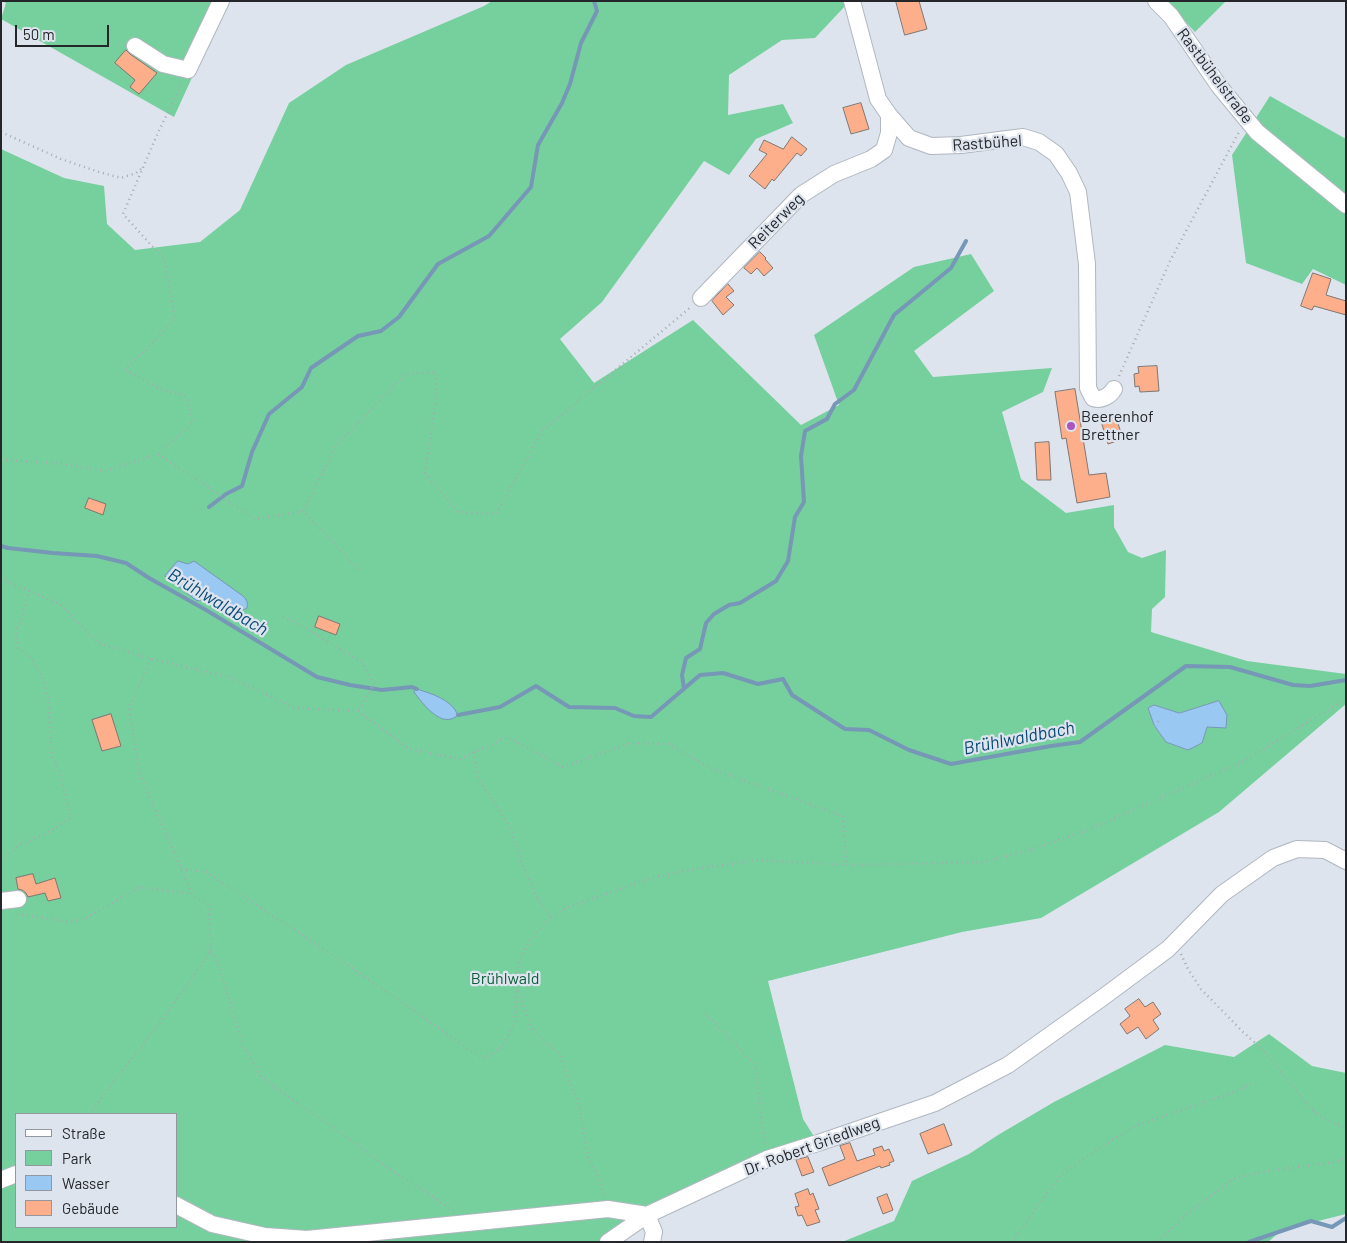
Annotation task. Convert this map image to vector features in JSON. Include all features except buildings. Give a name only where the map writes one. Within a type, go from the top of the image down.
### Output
[{"type":"street","points":[[135,46],[163,64],[188,70],[221,1]]},
{"type":"street","name":"Rastbühel","points":[[852,1],[878,99],[909,138],[930,146],[961,145],[1023,137],[1039,142],[1056,154],[1069,173],[1078,192],[1087,264],[1088,388],[1093,398],[1097,400],[1107,396],[1114,389]]},
{"type":"street","name":"Rastbühelstraße","points":[[1156,1],[1171,16],[1214,79],[1257,132],[1346,205]]},
{"type":"street","name":"Reiterweg","points":[[701,298],[801,195],[834,174],[871,159],[884,150],[890,133],[889,115]]},
{"type":"street","name":"Dr. Robert Griedlweg","points":[[608,1242],[647,1214],[766,1159],[935,1103],[1008,1064],[1168,949],[1222,894],[1274,858],[1297,849],[1325,850],[1346,861]]},
{"type":"street","points":[[1,901],[16,906]]},
{"type":"street","points":[[1,1180],[15,1174]]},
{"type":"street","points":[[178,1206],[212,1224],[265,1236],[307,1239],[608,1210],[647,1214],[654,1232],[652,1242]]},
{"type":"path","points":[[1,460],[54,463],[105,471],[158,454],[193,422],[186,396],[160,389],[125,369],[146,350],[175,318],[164,258],[123,214],[188,70]]},
{"type":"path","points":[[1114,389],[1170,261],[1246,118]]},
{"type":"path","points":[[1,132],[61,159],[121,178],[136,174],[143,168]]},
{"type":"path","points":[[303,511],[336,446],[405,374],[436,372],[436,399],[425,473],[458,512],[496,514],[542,431],[701,298]]},
{"type":"path","points":[[158,454],[255,519],[303,511]]},
{"type":"path","points":[[303,511],[358,569]]},
{"type":"path","points":[[1,579],[60,604],[98,644],[151,659],[230,677],[294,708],[358,711],[410,748],[460,759],[507,737],[563,766],[630,743],[669,744],[712,769],[843,816],[846,865]]},
{"type":"path","points":[[1,860],[21,844],[53,830],[71,817],[60,774],[51,752],[49,701],[42,676],[31,658],[18,648],[16,630],[21,621],[29,590]]},
{"type":"path","points":[[284,617],[362,662],[374,684],[358,711]]},
{"type":"path","points":[[151,659],[129,708],[139,772],[192,894]]},
{"type":"path","points":[[181,869],[207,872],[361,974],[483,1059],[502,1047],[515,1022],[519,961],[529,942],[552,917],[565,908],[654,877],[757,860],[846,865],[984,862],[1030,850],[1083,832],[1242,762],[1346,699]]},
{"type":"path","points":[[1154,725],[1159,721]]},
{"type":"path","points":[[473,752],[479,779],[510,827],[522,863],[538,899],[552,917]]},
{"type":"path","points":[[16,906],[70,922],[84,919],[140,887],[192,894],[209,906],[211,951],[219,967],[243,1046],[262,1078],[379,1162],[452,1210],[479,1222]]},
{"type":"path","points":[[1176,941],[1188,969],[1201,989],[1242,1032],[1264,1051],[1311,1109],[1331,1122],[1346,1127]]},
{"type":"path","points":[[90,1113],[165,1016],[211,951]]},
{"type":"path","points":[[516,985],[531,1028],[560,1055],[580,1109],[588,1158],[600,1180],[608,1210]]},
{"type":"path","points":[[705,1013],[756,1065],[766,1159]]},
{"type":"path","points":[[1012,1242],[1059,1177],[1097,1149],[1137,1125],[1234,1092],[1256,1082]]},
{"type":"path","points":[[1157,1242],[1187,1214],[1232,1180],[1268,1171],[1335,1162],[1346,1158]]},
{"type":"green space","points":[[2,1],[229,1],[174,117],[1,19],[6,3]]},
{"type":"green space","name":"Brühlwald","points":[[492,1],[846,1],[847,4],[815,38],[782,40],[729,75],[728,115],[783,104],[793,123],[756,139],[729,175],[704,161],[602,302],[560,339],[594,383],[693,320],[801,425],[839,405],[814,335],[914,267],[971,254],[994,291],[914,351],[933,377],[1052,368],[1043,392],[1002,412],[1021,479],[1066,513],[1114,505],[1114,527],[1128,552],[1142,558],[1166,550],[1165,597],[1152,609],[1151,632],[1247,661],[1346,674],[1346,704],[1219,812],[1041,918],[962,932],[768,981],[803,1119],[818,1143],[647,1215],[623,1242],[1,1242],[1,149],[64,178],[104,186],[107,224],[135,250],[200,242],[240,210],[289,103],[346,65]],"holes":[[[1219,701],[1226,727],[1207,727],[1202,743],[1187,750],[1166,742],[1154,725],[1148,708],[1154,705],[1179,713]]]},
{"type":"green space","points":[[1166,1],[1226,1],[1195,32]]},
{"type":"green space","points":[[1270,96],[1346,139],[1346,285],[1313,269],[1302,284],[1246,263],[1232,155]]},
{"type":"green space","points":[[1269,1034],[1312,1066],[1346,1073],[1346,1214],[1282,1230],[1268,1242],[842,1242],[894,1221],[912,1181],[969,1154],[1054,1102],[1165,1045],[1234,1057]]},
{"type":"water","points":[[178,561],[188,564],[194,561],[243,596],[247,602],[247,608],[233,615],[209,601],[197,601],[165,576]]},
{"type":"water","points":[[417,689],[446,701],[455,709],[458,715],[452,719],[446,719],[433,714],[414,692]]},
{"type":"water","points":[[1219,701],[1227,715],[1226,728],[1207,727],[1202,743],[1188,750],[1166,742],[1154,725],[1148,708],[1154,705],[1179,713]]},
{"type":"waterway","points":[[209,507],[226,494],[242,486],[252,452],[269,414],[302,387],[311,368],[358,336],[381,331],[399,317],[438,264],[489,236],[531,187],[538,145],[562,103],[570,84],[581,43],[597,11],[594,1]]},
{"type":"waterway","points":[[684,689],[682,675],[686,658],[700,649],[706,623],[714,614],[729,605],[740,603],[776,581],[788,561],[795,517],[804,502],[801,456],[805,431],[827,419],[835,404],[854,390],[894,315],[951,268],[966,241]]},
{"type":"waterway","name":"Brühlwaldbach","points":[[1,546],[53,553],[97,556],[126,563],[317,677],[382,690],[412,687],[417,689]]},
{"type":"waterway","name":"Brühlwaldbach","points":[[458,715],[500,707],[536,686],[569,707],[615,708],[634,716],[651,717],[700,675],[723,673],[758,684],[783,679],[792,695],[845,729],[869,730],[909,750],[951,764],[1080,742],[1186,666],[1230,667],[1293,685],[1310,686],[1346,680]]},
{"type":"waterway","points":[[1249,1242],[1311,1221],[1332,1227],[1346,1218]]},
{"type":"place","name":"Beerenhof Brettner","points":[[1071,426]]}]
